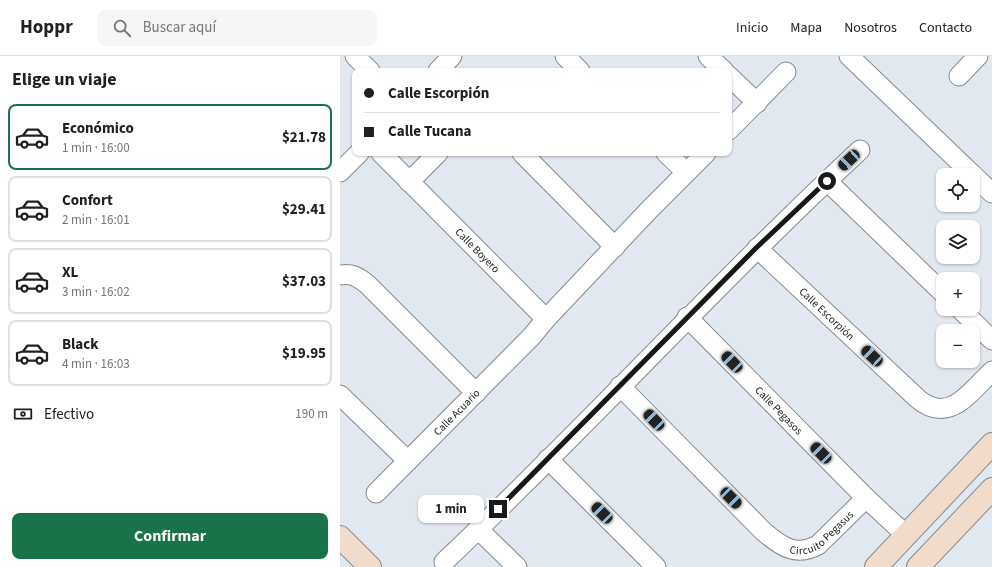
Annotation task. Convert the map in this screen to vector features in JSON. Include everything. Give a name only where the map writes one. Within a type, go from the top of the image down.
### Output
[{"type":"street","points":[[355,56],[367,68]]},
{"type":"street","points":[[441,68],[452,56]]},
{"type":"street","points":[[565,56],[577,68]]},
{"type":"street","points":[[708,56],[721,68]]},
{"type":"street","points":[[849,56],[966,168]]},
{"type":"street","points":[[959,76],[978,56]]},
{"type":"street","points":[[732,127],[786,72]]},
{"type":"street","points":[[732,79],[757,103]]},
{"type":"street","points":[[444,562],[756,248],[860,150]]},
{"type":"street","points":[[340,172],[356,156]]},
{"type":"street","name":"Calle Boyero","points":[[384,156],[546,319]]},
{"type":"street","points":[[409,182],[435,156]]},
{"type":"street","points":[[525,156],[615,247]]},
{"type":"street","points":[[669,156],[686,172]]},
{"type":"street","points":[[476,393],[703,156]]},
{"type":"street","points":[[827,181],[936,285]]},
{"type":"street","points":[[980,182],[992,193]]},
{"type":"street","name":"Calle Escorpión","points":[[756,248],[918,399],[931,408],[940,410],[956,405],[992,371]]},
{"type":"street","name":"Calle Acuario","points":[[340,275],[349,274],[357,276],[367,284],[476,393],[376,493]]},
{"type":"street","points":[[967,316],[992,340]]},
{"type":"street","name":"Calle Pegasos","points":[[688,317],[866,498],[906,535]]},
{"type":"street","name":"Circuito Pegasus","points":[[620,386],[764,532],[776,542],[790,550],[810,550],[818,545],[866,498]]},
{"type":"street","points":[[340,395],[408,461]]},
{"type":"street","points":[[876,567],[992,444]]},
{"type":"street","points":[[548,459],[656,567]]},
{"type":"street","points":[[918,567],[992,490]]},
{"type":"street","points":[[478,529],[517,567]]},
{"type":"street","points":[[340,537],[370,567]]},
{"type":"route","points":[[498,509],[581,427],[756,248],[827,181]]}]
